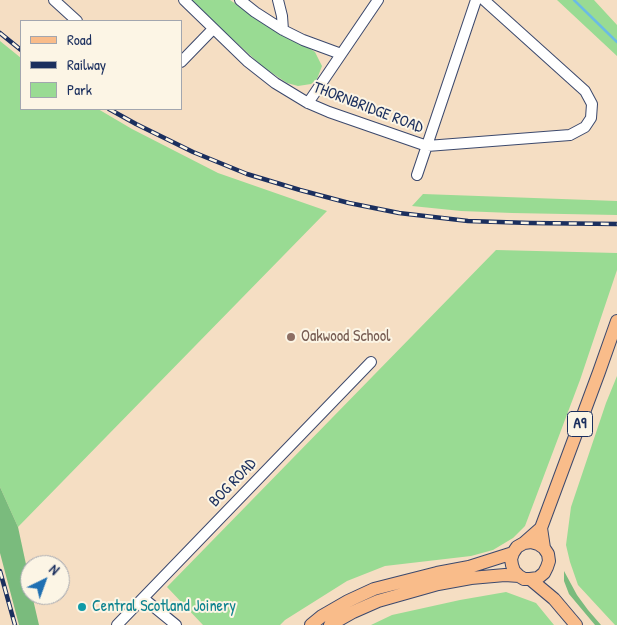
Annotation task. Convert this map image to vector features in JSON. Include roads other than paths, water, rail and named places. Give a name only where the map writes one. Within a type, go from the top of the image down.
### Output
[{"type":"main road","name":"A9","points":[[524,543],[541,528],[600,372],[617,321]]},
{"type":"main road","name":"A9","points":[[541,528],[544,548]]},
{"type":"main road","points":[[330,625],[378,601],[438,584],[471,578],[505,575],[524,578],[538,578],[548,568],[548,554],[544,548],[531,542],[516,547],[511,559],[514,571],[524,578],[554,599],[576,625]]},
{"type":"main road","points":[[311,625],[322,616],[348,601],[374,589],[437,572],[469,567],[513,553]]},
{"type":"main road","points":[[544,573],[554,599]]},
{"type":"street","points":[[54,0],[76,20]]},
{"type":"street","name":"THORNBRIDGE ROAD","points":[[184,0],[246,61],[275,83],[308,103],[328,112],[427,146]]},
{"type":"street","points":[[240,0],[283,30],[303,40],[341,54]]},
{"type":"street","points":[[278,0],[283,30]]},
{"type":"street","points":[[308,103],[378,0]]},
{"type":"street","points":[[417,175],[476,0]]},
{"type":"street","points":[[427,146],[570,135],[585,127],[591,118],[592,104],[585,91],[484,0]]},
{"type":"street","points":[[182,61],[213,29]]},
{"type":"street","name":"BOG ROAD","points":[[117,625],[371,362]]},
{"type":"street","points":[[144,598],[176,625]]},
{"type":"waterway","points":[[574,0],[617,42]]},
{"type":"railway","points":[[0,33],[20,49]]},
{"type":"railway","points":[[111,110],[193,152],[247,174],[349,203],[399,213],[468,221],[617,224]]},
{"type":"railway","points":[[0,571],[15,625]]},
{"type":"place","name":"Oakwood School","points":[[291,337]]},
{"type":"place","name":"Central Scotland Joinery","points":[[82,607]]}]
